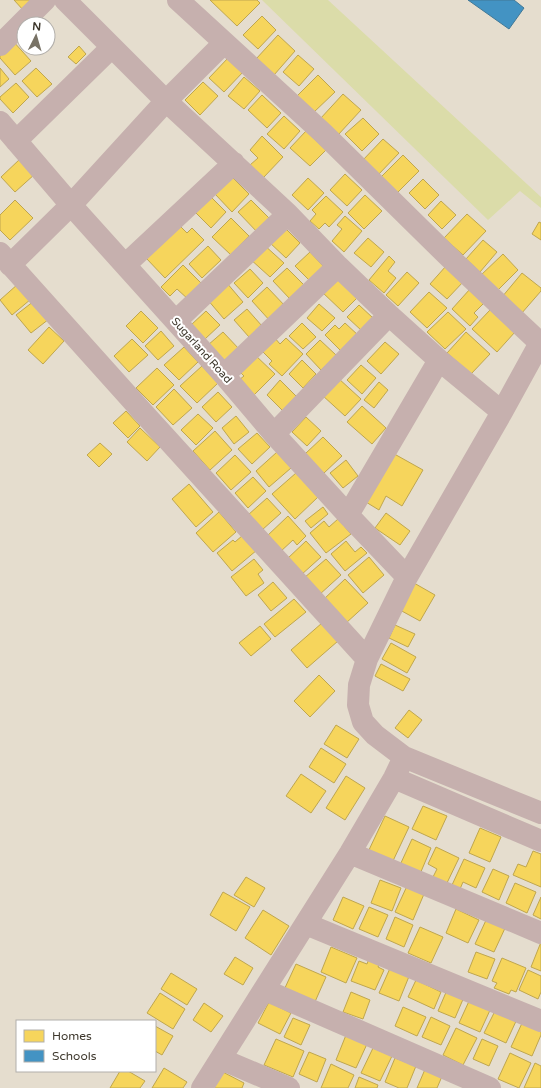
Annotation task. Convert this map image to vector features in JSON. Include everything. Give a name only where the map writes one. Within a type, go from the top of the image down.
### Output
[{"type":"street","points":[[0,45],[45,0]]},
{"type":"street","points":[[65,0],[166,101],[288,214],[338,266],[389,315],[439,360],[502,412]]},
{"type":"street","points":[[178,0],[323,133],[450,258],[540,342],[502,412],[407,577],[367,659],[360,685],[358,705],[363,722],[375,735],[404,757],[541,813]]},
{"type":"street","points":[[224,43],[166,101],[71,205],[5,259],[367,659]]},
{"type":"street","points":[[16,141],[112,47]]},
{"type":"street","name":"Sugarland Road","points":[[0,122],[71,205],[224,374],[274,434],[407,577]]},
{"type":"street","points":[[125,265],[234,163]]},
{"type":"street","points":[[176,320],[288,214]]},
{"type":"street","points":[[224,374],[338,266]]},
{"type":"street","points":[[274,434],[389,315]]},
{"type":"street","points":[[348,515],[439,360]]},
{"type":"street","points":[[202,1088],[350,854],[394,778],[404,757]]},
{"type":"street","points":[[394,778],[541,841]]},
{"type":"street","points":[[350,854],[541,933]]},
{"type":"street","points":[[306,924],[541,1021]]},
{"type":"street","points":[[264,990],[490,1088]]},
{"type":"street","points":[[221,1059],[290,1088]]},
{"type":"green space","points":[[262,0],[328,0],[541,197],[541,208],[520,191],[488,220]]},
{"type":"building: Homes","points":[[14,0],[36,0],[24,11]]},
{"type":"building: Homes","points":[[210,0],[257,0],[260,3],[237,26]]},
{"type":"building: Homes","points":[[262,16],[276,30],[258,49],[243,35]]},
{"type":"building: Homes","points":[[278,35],[295,51],[274,75],[256,59]]},
{"type":"building: Homes","points":[[12,40],[16,44],[16,56],[26,56],[31,61],[15,75],[0,58],[0,51]]},
{"type":"building: Homes","points":[[79,46],[86,54],[76,64],[68,57]]},
{"type":"building: Homes","points":[[298,55],[314,69],[299,86],[283,72]]},
{"type":"building: Homes","points":[[229,57],[244,71],[224,92],[209,78]]},
{"type":"building: Homes","points":[[0,68],[9,79],[0,87]]},
{"type":"building: Homes","points":[[36,68],[52,84],[37,97],[22,81]]},
{"type":"building: Homes","points":[[318,75],[335,92],[313,113],[297,96]]},
{"type":"building: Homes","points":[[244,77],[260,91],[244,109],[228,96]]},
{"type":"building: Homes","points":[[203,82],[218,96],[200,115],[185,100]]},
{"type":"building: Homes","points":[[16,83],[29,97],[13,113],[0,99],[0,97]]},
{"type":"building: Homes","points":[[343,94],[361,110],[338,135],[320,119]]},
{"type":"building: Homes","points":[[262,95],[281,113],[267,128],[248,110]]},
{"type":"building: Homes","points":[[284,116],[300,131],[284,149],[267,134]]},
{"type":"building: Homes","points":[[363,118],[379,134],[362,151],[345,134]]},
{"type":"building: Homes","points":[[306,131],[326,150],[310,166],[290,148]]},
{"type":"building: Homes","points":[[262,136],[283,157],[263,178],[250,165],[258,158],[250,150]]},
{"type":"building: Homes","points":[[383,139],[399,153],[378,175],[362,161]]},
{"type":"building: Homes","points":[[403,155],[419,171],[397,193],[381,177]]},
{"type":"building: Homes","points":[[20,159],[35,174],[15,192],[1,177]]},
{"type":"building: Homes","points":[[345,174],[362,190],[347,206],[330,190]]},
{"type":"building: Homes","points":[[232,177],[249,194],[232,212],[215,194]]},
{"type":"building: Homes","points":[[308,178],[324,193],[308,210],[292,195]]},
{"type":"building: Homes","points":[[423,179],[439,195],[425,209],[409,193]]},
{"type":"building: Homes","points":[[209,195],[226,212],[211,228],[193,210]]},
{"type":"building: Homes","points":[[365,195],[382,211],[364,229],[348,213]]},
{"type":"building: Homes","points":[[326,196],[343,212],[329,227],[325,223],[319,229],[310,221],[316,214],[312,210]]},
{"type":"building: Homes","points":[[15,200],[33,218],[10,240],[0,230],[0,215]]},
{"type":"building: Homes","points":[[251,200],[272,221],[259,234],[238,212]]},
{"type":"building: Homes","points":[[441,201],[456,215],[442,229],[428,215]]},
{"type":"building: Homes","points":[[467,214],[486,231],[463,255],[444,238]]},
{"type":"building: Homes","points":[[345,216],[362,231],[344,252],[332,241],[342,229],[337,225]]},
{"type":"building: Homes","points":[[231,218],[249,236],[231,255],[212,237]]},
{"type":"building: Homes","points":[[539,222],[541,223],[541,240],[532,234]]},
{"type":"building: Homes","points":[[180,226],[187,233],[192,228],[204,240],[165,278],[146,258]]},
{"type":"building: Homes","points":[[283,226],[300,243],[286,258],[268,241]]},
{"type":"building: Homes","points":[[368,238],[384,252],[371,267],[354,253]]},
{"type":"building: Homes","points":[[483,240],[497,252],[480,272],[466,259]]},
{"type":"building: Homes","points":[[263,244],[284,263],[270,277],[249,258]]},
{"type":"building: Homes","points":[[208,246],[221,260],[202,278],[189,264]]},
{"type":"building: Homes","points":[[310,252],[324,267],[309,280],[295,266]]},
{"type":"building: Homes","points":[[503,254],[518,270],[496,292],[480,276]]},
{"type":"building: Homes","points":[[389,256],[395,262],[388,271],[396,278],[384,293],[369,280]]},
{"type":"building: Homes","points":[[183,265],[204,286],[189,300],[177,289],[170,296],[161,287]]},
{"type":"building: Homes","points":[[446,266],[464,281],[447,299],[430,284]]},
{"type":"building: Homes","points":[[287,268],[304,285],[290,299],[273,281]]},
{"type":"building: Homes","points":[[250,269],[263,283],[248,298],[234,283]]},
{"type":"building: Homes","points":[[407,272],[419,283],[398,306],[386,295]]},
{"type":"building: Homes","points":[[522,273],[541,288],[541,291],[521,314],[502,297]]},
{"type":"building: Homes","points":[[335,277],[357,298],[343,312],[321,291]]},
{"type":"building: Homes","points":[[226,282],[243,302],[224,319],[207,299]]},
{"type":"building: Homes","points":[[18,284],[31,299],[12,315],[0,300]]},
{"type":"building: Homes","points":[[267,287],[286,307],[271,322],[252,301]]},
{"type":"building: Homes","points":[[470,289],[485,302],[474,313],[478,317],[470,326],[452,309]]},
{"type":"building: Homes","points":[[429,292],[447,308],[427,328],[410,312]]},
{"type":"building: Homes","points":[[34,301],[49,319],[31,333],[16,315]]},
{"type":"building: Homes","points":[[319,304],[335,318],[322,331],[307,318]]},
{"type":"building: Homes","points":[[359,305],[373,318],[362,331],[347,317]]},
{"type":"building: Homes","points":[[247,309],[262,326],[249,337],[234,320]]},
{"type":"building: Homes","points":[[490,310],[515,332],[497,352],[472,329]]},
{"type":"building: Homes","points":[[141,311],[158,328],[143,343],[126,326]]},
{"type":"building: Homes","points":[[206,311],[220,325],[205,339],[191,325]]},
{"type":"building: Homes","points":[[448,312],[466,329],[445,349],[427,332]]},
{"type":"building: Homes","points":[[302,323],[316,337],[303,349],[289,336]]},
{"type":"building: Homes","points":[[345,323],[359,336],[343,353],[325,335],[335,325],[339,329]]},
{"type":"building: Homes","points":[[49,327],[64,341],[43,364],[28,350]]},
{"type":"building: Homes","points":[[161,331],[174,346],[158,360],[145,346]]},
{"type":"building: Homes","points":[[223,332],[240,350],[226,363],[208,345]]},
{"type":"building: Homes","points":[[466,332],[490,354],[471,374],[447,353]]},
{"type":"building: Homes","points":[[274,337],[280,344],[286,338],[303,354],[282,376],[269,364],[272,361],[261,350]]},
{"type":"building: Homes","points":[[132,339],[148,355],[129,372],[114,356]]},
{"type":"building: Homes","points":[[320,340],[336,355],[321,370],[306,354]]},
{"type":"building: Homes","points":[[385,342],[399,354],[381,374],[367,361]]},
{"type":"building: Homes","points":[[184,347],[198,362],[179,380],[164,365]]},
{"type":"building: Homes","points":[[254,354],[275,374],[254,395],[239,380],[244,376],[238,370]]},
{"type":"building: Homes","points":[[302,360],[316,374],[303,388],[289,374]]},
{"type":"building: Homes","points":[[361,365],[376,378],[362,394],[347,380]]},
{"type":"building: Homes","points":[[202,366],[218,383],[197,403],[180,386]]},
{"type":"building: Homes","points":[[157,368],[174,385],[153,405],[136,388]]},
{"type":"building: Homes","points":[[338,378],[361,399],[345,416],[322,395]]},
{"type":"building: Homes","points":[[280,380],[298,398],[284,412],[267,395]]},
{"type":"building: Homes","points":[[379,382],[388,390],[374,408],[364,400]]},
{"type":"building: Homes","points":[[174,389],[192,408],[173,425],[156,407]]},
{"type":"building: Homes","points":[[218,392],[232,407],[216,422],[202,407]]},
{"type":"building: Homes","points":[[362,406],[386,428],[372,444],[347,422]]},
{"type":"building: Homes","points":[[126,411],[140,426],[128,438],[113,423]]},
{"type":"building: Homes","points":[[198,414],[213,428],[196,445],[181,430]]},
{"type":"building: Homes","points":[[236,416],[249,432],[234,444],[222,428]]},
{"type":"building: Homes","points":[[306,417],[321,431],[307,446],[292,432]]},
{"type":"building: Homes","points":[[140,428],[160,447],[147,461],[127,442]]},
{"type":"building: Homes","points":[[215,431],[232,450],[210,470],[193,451]]},
{"type":"building: Homes","points":[[257,433],[270,447],[252,464],[238,449]]},
{"type":"building: Homes","points":[[323,437],[342,456],[324,473],[305,454]]},
{"type":"building: Homes","points":[[100,443],[112,454],[99,467],[87,455]]},
{"type":"building: Homes","points":[[389,451],[423,470],[402,506],[386,496],[379,510],[361,499]]},
{"type":"building: Homes","points":[[277,452],[291,468],[269,487],[256,471]]},
{"type":"building: Homes","points":[[235,455],[251,472],[231,490],[216,473]]},
{"type":"building: Homes","points":[[346,460],[358,476],[343,488],[330,473]]},
{"type":"building: Homes","points":[[296,473],[318,497],[295,519],[272,494]]},
{"type":"building: Homes","points":[[253,477],[266,491],[248,508],[235,493]]},
{"type":"building: Homes","points":[[189,484],[213,512],[196,527],[172,499]]},
{"type":"building: Homes","points":[[267,498],[281,513],[262,530],[248,515]]},
{"type":"building: Homes","points":[[323,507],[328,514],[311,528],[305,521]]},
{"type":"building: Homes","points":[[219,512],[236,532],[213,552],[196,533]]},
{"type":"building: Homes","points":[[386,513],[410,531],[400,545],[375,528]]},
{"type":"building: Homes","points":[[288,516],[306,536],[297,545],[293,540],[280,552],[266,537]]},
{"type":"building: Homes","points":[[338,519],[351,534],[326,553],[310,533],[324,521],[329,527]]},
{"type":"building: Homes","points":[[243,535],[257,550],[232,571],[217,553],[233,540],[235,542]]},
{"type":"building: Homes","points":[[306,541],[321,557],[301,575],[287,559]]},
{"type":"building: Homes","points":[[346,541],[355,552],[361,547],[367,553],[345,571],[331,554]]},
{"type":"building: Homes","points":[[369,557],[384,575],[363,593],[348,575]]},
{"type":"building: Homes","points":[[254,559],[263,570],[258,574],[264,583],[246,596],[231,577]]},
{"type":"building: Homes","points":[[326,559],[341,575],[319,595],[304,578]]},
{"type":"building: Homes","points":[[345,579],[368,603],[346,623],[323,600]]},
{"type":"building: Homes","points":[[273,582],[287,598],[271,611],[258,595]]},
{"type":"building: Homes","points":[[414,583],[435,595],[420,621],[400,610]]},
{"type":"building: Homes","points":[[294,599],[306,612],[275,637],[264,624]]},
{"type":"building: Homes","points":[[322,623],[338,641],[307,668],[291,650]]},
{"type":"building: Homes","points":[[395,625],[415,634],[408,647],[389,638]]},
{"type":"building: Homes","points":[[260,626],[271,639],[251,656],[239,643]]},
{"type":"building: Homes","points":[[391,643],[416,657],[407,673],[382,659]]},
{"type":"building: Homes","points":[[381,664],[410,679],[403,691],[375,676]]},
{"type":"building: Homes","points":[[319,675],[335,691],[310,717],[294,701]]},
{"type":"building: Homes","points":[[409,710],[422,720],[408,738],[395,728]]},
{"type":"building: Homes","points":[[336,725],[359,739],[347,758],[324,744]]},
{"type":"building: Homes","points":[[321,748],[346,764],[334,783],[309,767]]},
{"type":"building: Homes","points":[[301,774],[326,791],[311,813],[286,796]]},
{"type":"building: Homes","points":[[346,776],[365,788],[345,820],[326,808]]},
{"type":"building: Homes","points":[[423,806],[447,816],[436,840],[412,829]]},
{"type":"building: Homes","points":[[385,816],[409,827],[392,863],[368,852]]},
{"type":"building: Homes","points":[[480,828],[501,837],[490,862],[469,853]]},
{"type":"building: Homes","points":[[412,839],[431,848],[420,874],[400,865]]},
{"type":"building: Homes","points":[[436,847],[459,858],[446,885],[432,879],[437,869],[428,864]]},
{"type":"building: Homes","points":[[533,851],[541,854],[541,887],[513,875],[518,864],[526,867]]},
{"type":"building: Homes","points":[[464,859],[485,868],[476,888],[463,882],[460,889],[452,885]]},
{"type":"building: Homes","points":[[493,869],[509,876],[499,900],[482,892]]},
{"type":"building: Homes","points":[[246,877],[265,888],[254,907],[234,895]]},
{"type":"building: Homes","points":[[380,880],[401,888],[392,911],[371,903]]},
{"type":"building: Homes","points":[[515,883],[536,892],[527,913],[506,903]]},
{"type":"building: Homes","points":[[407,886],[424,894],[413,920],[395,912]]},
{"type":"building: Homes","points":[[223,892],[250,907],[236,931],[210,915]]},
{"type":"building: Homes","points":[[343,897],[364,906],[353,929],[333,920]]},
{"type":"building: Homes","points":[[541,897],[541,919],[533,915]]},
{"type":"building: Homes","points":[[369,907],[388,915],[378,937],[359,929]]},
{"type":"building: Homes","points":[[456,909],[479,920],[468,943],[446,933]]},
{"type":"building: Homes","points":[[263,910],[289,926],[271,955],[245,938]]},
{"type":"building: Homes","points":[[395,917],[413,925],[404,947],[386,939]]},
{"type":"building: Homes","points":[[487,918],[506,926],[494,952],[475,944]]},
{"type":"building: Homes","points":[[420,927],[443,937],[431,963],[408,953]]},
{"type":"building: Homes","points":[[541,942],[541,971],[531,967]]},
{"type":"building: Homes","points":[[331,947],[357,958],[346,983],[321,972]]},
{"type":"building: Homes","points":[[476,952],[495,959],[487,979],[468,972]]},
{"type":"building: Homes","points":[[370,956],[381,960],[378,967],[384,970],[375,990],[351,981],[359,961],[367,964]]},
{"type":"building: Homes","points":[[235,957],[253,968],[243,985],[224,974]]},
{"type":"building: Homes","points":[[502,958],[526,968],[516,992],[511,990],[509,994],[494,988],[497,983],[492,981]]},
{"type":"building: Homes","points":[[296,964],[326,977],[314,1004],[284,990]]},
{"type":"building: Homes","points":[[391,966],[410,974],[399,1001],[379,993]]},
{"type":"building: Homes","points":[[528,970],[541,976],[541,992],[538,999],[519,990]]},
{"type":"building: Homes","points":[[171,973],[197,989],[187,1005],[161,989]]},
{"type":"building: Homes","points":[[416,980],[441,992],[434,1009],[408,997]]},
{"type":"building: Homes","points":[[447,990],[464,997],[455,1018],[438,1011]]},
{"type":"building: Homes","points":[[351,992],[370,1000],[363,1019],[343,1012]]},
{"type":"building: Homes","points":[[160,993],[185,1009],[173,1029],[147,1013]]},
{"type":"building: Homes","points":[[470,999],[491,1008],[480,1032],[459,1023]]},
{"type":"building: Homes","points":[[269,1002],[291,1013],[280,1034],[258,1023]]},
{"type":"building: Homes","points":[[204,1003],[223,1016],[211,1032],[193,1020]]},
{"type":"building: Homes","points":[[403,1007],[426,1017],[417,1036],[395,1026]]},
{"type":"building: Homes","points":[[496,1009],[517,1019],[506,1043],[484,1033]]},
{"type":"building: Homes","points":[[431,1017],[450,1026],[441,1045],[422,1037]]},
{"type":"building: Homes","points":[[293,1018],[310,1025],[301,1045],[284,1037]]},
{"type":"building: Homes","points":[[523,1021],[541,1029],[541,1035],[532,1056],[511,1047]]},
{"type":"building: Homes","points":[[156,1027],[173,1036],[162,1055],[156,1052]]},
{"type":"building: Homes","points":[[456,1028],[477,1038],[463,1065],[443,1055]]},
{"type":"building: Homes","points":[[346,1035],[367,1044],[356,1068],[336,1060]]},
{"type":"building: Homes","points":[[276,1039],[304,1051],[293,1077],[264,1065]]},
{"type":"building: Homes","points":[[482,1039],[498,1046],[489,1066],[473,1059]]},
{"type":"building: Homes","points":[[373,1048],[392,1056],[380,1081],[361,1073]]},
{"type":"building: Homes","points":[[309,1052],[326,1059],[317,1082],[299,1074]]},
{"type":"building: Homes","points":[[510,1053],[531,1063],[519,1088],[498,1079]]},
{"type":"building: Homes","points":[[395,1058],[416,1066],[407,1088],[399,1088],[385,1082]]},
{"type":"building: Homes","points":[[535,1063],[541,1066],[541,1088],[524,1088]]},
{"type":"building: Homes","points":[[331,1064],[354,1075],[348,1088],[321,1088]]},
{"type":"building: Homes","points":[[426,1067],[443,1074],[437,1088],[417,1088]]},
{"type":"building: Homes","points":[[164,1068],[187,1082],[183,1088],[152,1088]]},
{"type":"building: Homes","points":[[219,1070],[244,1083],[242,1088],[210,1088]]},
{"type":"building: Homes","points":[[119,1072],[130,1072],[145,1081],[140,1088],[110,1088]]},
{"type":"building: Homes","points":[[359,1077],[378,1085],[377,1088],[355,1088]]},
{"type":"building: Schools","points":[[468,0],[514,0],[524,8],[509,29]]}]
